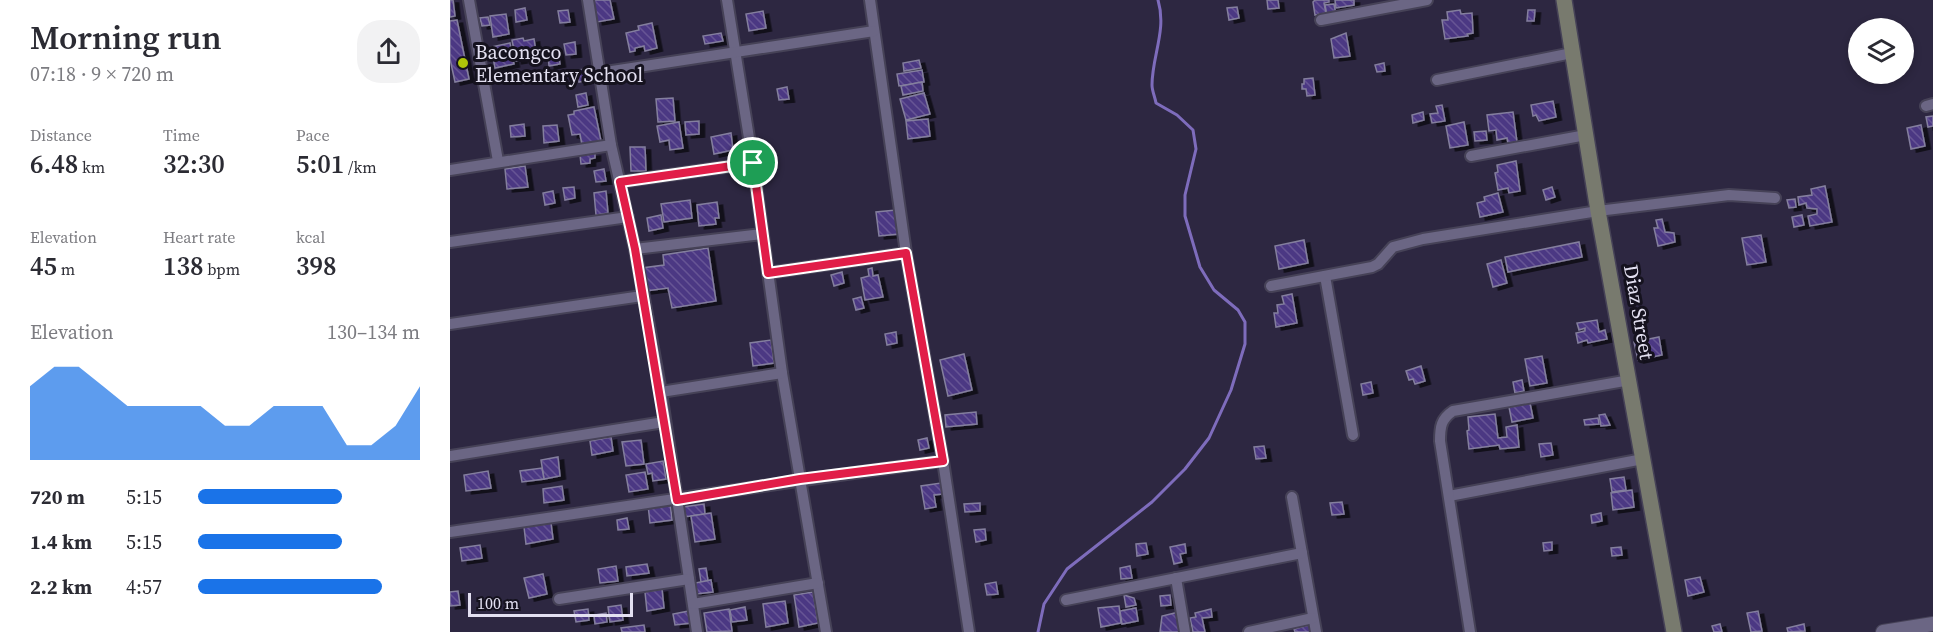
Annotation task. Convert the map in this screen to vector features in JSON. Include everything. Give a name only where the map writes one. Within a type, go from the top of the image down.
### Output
[{"type":"main road","name":"Diaz Street","points":[[1564,0],[1598,211],[1674,632]]},
{"type":"street","points":[[470,0],[498,161]]},
{"type":"street","points":[[588,0],[611,145],[635,249],[661,392],[697,632]]},
{"type":"street","points":[[727,0],[783,373],[826,632]]},
{"type":"street","points":[[870,0],[906,253],[943,461],[969,632]]},
{"type":"street","points":[[1321,20],[1427,0]]},
{"type":"street","points":[[599,73],[874,31]]},
{"type":"street","points":[[1437,80],[1572,53]]},
{"type":"street","points":[[1472,156],[1586,135]]},
{"type":"street","points":[[450,170],[611,145]]},
{"type":"street","points":[[620,182],[753,163]]},
{"type":"street","points":[[1271,286],[1372,267],[1400,244],[1598,211],[1729,195],[1775,198]]},
{"type":"street","points":[[450,242],[628,217]]},
{"type":"street","points":[[635,249],[762,234]]},
{"type":"street","points":[[768,273],[906,253]]},
{"type":"street","points":[[1325,276],[1353,435]]},
{"type":"street","points":[[450,324],[642,296]]},
{"type":"street","points":[[661,392],[783,373]]},
{"type":"street","points":[[1470,632],[1440,441],[1440,426],[1444,417],[1453,411],[1630,380]]},
{"type":"street","points":[[450,456],[664,422]]},
{"type":"street","points":[[1449,496],[1644,459]]},
{"type":"street","points":[[450,532],[677,500],[800,479],[943,461]]},
{"type":"street","points":[[1292,497],[1316,632]]},
{"type":"street","points":[[1066,600],[1302,553]]},
{"type":"street","points":[[1176,578],[1185,632]]},
{"type":"street","points":[[559,599],[689,579]]},
{"type":"street","points":[[693,604],[818,583]]},
{"type":"street","points":[[1249,632],[1313,618]]},
{"type":"street","points":[[1883,632],[1933,624]]},
{"type":"building","points":[[450,0],[453,0],[455,16],[450,17]]},
{"type":"building","points":[[593,0],[610,0],[614,19],[597,22]]},
{"type":"building","points":[[1267,0],[1278,0],[1279,8],[1268,9]]},
{"type":"building","points":[[1329,0],[1324,3],[1326,13],[1315,15],[1313,2]]},
{"type":"building","points":[[1335,0],[1354,0],[1354,5],[1336,8]]},
{"type":"building","points":[[1334,4],[1336,15],[1327,16],[1325,5]]},
{"type":"building","points":[[1237,7],[1239,18],[1229,20],[1227,8]]},
{"type":"building","points":[[525,8],[527,20],[516,22],[515,10]]},
{"type":"building","points":[[568,10],[570,22],[560,23],[558,11]]},
{"type":"building","points":[[1460,10],[1461,14],[1472,13],[1473,33],[1467,34],[1468,36],[1445,39],[1442,20],[1448,20],[1447,12]]},
{"type":"building","points":[[1528,10],[1535,10],[1534,21],[1527,21]]},
{"type":"building","points":[[763,11],[766,28],[749,31],[746,14]]},
{"type":"building","points":[[506,14],[509,34],[493,37],[490,16]]},
{"type":"building","points":[[488,17],[490,25],[482,26],[480,18]]},
{"type":"building","points":[[457,20],[469,79],[455,82],[450,59],[450,21]]},
{"type":"building","points":[[652,23],[657,48],[645,51],[644,46],[630,52],[626,33],[639,30],[638,26]]},
{"type":"building","points":[[721,33],[723,41],[705,44],[703,36]]},
{"type":"building","points":[[1346,33],[1350,56],[1334,58],[1331,39]]},
{"type":"building","points":[[523,38],[524,41],[534,39],[536,52],[521,55],[522,60],[516,61],[512,40]]},
{"type":"building","points":[[575,42],[576,54],[566,55],[564,44]]},
{"type":"building","points":[[510,43],[514,64],[495,68],[491,47]]},
{"type":"building","points":[[558,52],[560,64],[549,66],[548,54]]},
{"type":"building","points":[[919,60],[921,68],[904,71],[903,63]]},
{"type":"building","points":[[1384,63],[1385,71],[1377,72],[1375,65]]},
{"type":"building","points":[[588,69],[589,80],[579,82],[577,70]]},
{"type":"building","points":[[922,70],[924,82],[899,86],[897,74]]},
{"type":"building","points":[[1313,78],[1315,95],[1307,96],[1306,89],[1302,89],[1302,84],[1304,84],[1304,79]]},
{"type":"building","points":[[922,82],[923,91],[903,95],[901,86]]},
{"type":"building","points":[[787,87],[789,99],[779,100],[777,89]]},
{"type":"building","points":[[586,93],[588,105],[578,107],[576,95]]},
{"type":"building","points":[[924,93],[930,114],[906,120],[900,99]]},
{"type":"building","points":[[673,98],[675,121],[658,122],[656,99]]},
{"type":"building","points":[[1553,101],[1556,117],[1539,121],[1536,115],[1533,116],[1531,105]]},
{"type":"building","points":[[1442,105],[1445,121],[1432,123],[1430,114],[1438,113],[1436,106]]},
{"type":"building","points":[[594,107],[601,141],[582,145],[580,134],[572,135],[568,115],[574,114],[574,111]]},
{"type":"building","points":[[1423,112],[1424,120],[1413,123],[1412,115]]},
{"type":"building","points":[[1513,112],[1517,142],[1508,143],[1507,138],[1497,140],[1496,130],[1489,131],[1487,115]]},
{"type":"building","points":[[1933,116],[1933,126],[1928,127],[1926,117]]},
{"type":"building","points":[[928,119],[930,136],[908,139],[906,121]]},
{"type":"building","points":[[699,121],[699,134],[686,135],[685,122]]},
{"type":"building","points":[[679,122],[683,148],[670,150],[669,140],[660,142],[657,126]]},
{"type":"building","points":[[1464,122],[1468,145],[1450,148],[1446,126]]},
{"type":"building","points":[[524,124],[525,136],[511,137],[510,126]]},
{"type":"building","points":[[557,125],[559,141],[544,143],[543,126]]},
{"type":"building","points":[[1921,125],[1925,146],[1911,149],[1907,128]]},
{"type":"building","points":[[1486,131],[1487,140],[1475,141],[1474,132]]},
{"type":"building","points":[[731,133],[733,150],[714,154],[711,137]]},
{"type":"building","points":[[630,147],[645,147],[646,171],[631,171]]},
{"type":"building","points":[[595,153],[595,158],[590,159],[590,163],[581,164],[580,155]]},
{"type":"building","points":[[1516,161],[1520,191],[1509,193],[1508,188],[1498,190],[1495,173],[1498,172],[1497,165]]},
{"type":"building","points":[[525,166],[528,187],[507,189],[505,169]]},
{"type":"building","points":[[604,169],[606,181],[596,182],[594,171]]},
{"type":"building","points":[[1825,186],[1832,222],[1810,226],[1808,216],[1817,214],[1817,209],[1807,208],[1806,203],[1799,205],[1798,197],[1812,195],[1811,189]]},
{"type":"building","points":[[574,187],[575,198],[565,200],[563,188]]},
{"type":"building","points":[[1552,187],[1555,197],[1546,200],[1543,190]]},
{"type":"building","points":[[553,191],[555,203],[545,205],[543,193]]},
{"type":"building","points":[[606,191],[608,213],[596,215],[594,193]]},
{"type":"building","points":[[1498,193],[1503,212],[1480,217],[1477,203],[1485,201],[1484,197]]},
{"type":"building","points":[[1795,199],[1796,207],[1789,208],[1787,200]]},
{"type":"building","points":[[690,200],[692,218],[664,222],[661,204]]},
{"type":"building","points":[[717,202],[719,218],[715,218],[716,224],[699,226],[697,205]]},
{"type":"building","points":[[896,210],[899,234],[879,236],[876,212]]},
{"type":"building","points":[[661,215],[663,228],[649,231],[647,218]]},
{"type":"building","points":[[1802,215],[1804,225],[1794,227],[1792,217]]},
{"type":"building","points":[[1662,219],[1665,232],[1674,233],[1675,242],[1658,246],[1654,228],[1658,228],[1656,220]]},
{"type":"building","points":[[1761,235],[1766,262],[1747,265],[1742,238]]},
{"type":"building","points":[[1304,240],[1308,263],[1279,269],[1275,246]]},
{"type":"building","points":[[1579,242],[1582,257],[1508,272],[1505,257]]},
{"type":"building","points":[[708,248],[716,301],[672,308],[668,288],[646,291],[642,268],[664,265],[663,255]]},
{"type":"building","points":[[1501,260],[1507,283],[1493,287],[1487,264]]},
{"type":"building","points":[[872,268],[873,276],[878,275],[883,297],[865,300],[861,278],[869,276],[868,269]]},
{"type":"building","points":[[842,272],[844,283],[834,286],[831,275]]},
{"type":"building","points":[[1292,294],[1297,323],[1276,327],[1274,313],[1278,313],[1277,305],[1284,304],[1282,296]]},
{"type":"building","points":[[861,297],[864,308],[856,310],[853,299]]},
{"type":"building","points":[[1597,320],[1599,332],[1605,330],[1607,339],[1578,343],[1576,333],[1585,331],[1585,328],[1579,330],[1577,323]]},
{"type":"building","points":[[896,332],[897,343],[887,345],[885,334]]},
{"type":"building","points":[[1659,337],[1662,355],[1638,360],[1634,342]]},
{"type":"building","points":[[771,340],[774,363],[753,366],[750,343]]},
{"type":"building","points":[[964,354],[972,390],[948,396],[940,360]]},
{"type":"building","points":[[1542,356],[1547,383],[1530,386],[1525,359]]},
{"type":"building","points":[[1421,366],[1425,381],[1415,384],[1413,379],[1409,380],[1406,371]]},
{"type":"building","points":[[1522,380],[1524,391],[1515,393],[1513,382]]},
{"type":"building","points":[[1371,382],[1373,393],[1363,395],[1361,384]]},
{"type":"building","points":[[1530,403],[1533,418],[1512,422],[1509,407]]},
{"type":"building","points":[[976,412],[977,424],[946,427],[945,415]]},
{"type":"building","points":[[1495,414],[1498,438],[1507,437],[1506,427],[1517,425],[1519,447],[1500,449],[1499,445],[1469,449],[1468,417]]},
{"type":"building","points":[[1605,414],[1610,425],[1601,426],[1599,415]]},
{"type":"building","points":[[1598,418],[1599,424],[1585,425],[1584,420]]},
{"type":"building","points":[[611,437],[613,451],[592,455],[590,441]]},
{"type":"building","points":[[927,438],[929,448],[920,450],[918,440]]},
{"type":"building","points":[[641,440],[644,464],[626,466],[622,442]]},
{"type":"building","points":[[1551,443],[1553,455],[1541,457],[1539,444]]},
{"type":"building","points":[[1264,446],[1266,458],[1256,459],[1254,447]]},
{"type":"building","points":[[558,457],[560,476],[544,479],[541,460]]},
{"type":"building","points":[[663,461],[666,479],[653,481],[652,473],[648,474],[646,464]]},
{"type":"building","points":[[542,468],[544,479],[522,482],[520,471]]},
{"type":"building","points":[[488,471],[491,488],[466,491],[464,475]]},
{"type":"building","points":[[645,472],[648,489],[629,492],[626,475]]},
{"type":"building","points":[[1624,477],[1626,490],[1612,492],[1610,479]]},
{"type":"building","points":[[941,483],[942,494],[934,495],[936,507],[925,509],[921,486]]},
{"type":"building","points":[[562,486],[564,500],[544,503],[543,489]]},
{"type":"building","points":[[1632,490],[1634,507],[1613,510],[1611,493]]},
{"type":"building","points":[[670,502],[672,520],[650,523],[648,505]]},
{"type":"building","points":[[1342,502],[1344,514],[1332,515],[1330,503]]},
{"type":"building","points":[[980,503],[980,511],[965,512],[964,504]]},
{"type":"building","points":[[704,504],[705,514],[684,517],[683,507]]},
{"type":"building","points":[[711,513],[715,539],[695,542],[691,516]]},
{"type":"building","points":[[1601,513],[1602,521],[1592,523],[1591,515]]},
{"type":"building","points":[[627,518],[629,529],[618,530],[617,520]]},
{"type":"building","points":[[551,523],[553,539],[526,544],[524,527]]},
{"type":"building","points":[[985,529],[986,540],[976,542],[974,530]]},
{"type":"building","points":[[1552,542],[1552,550],[1544,551],[1543,543]]},
{"type":"building","points":[[1146,543],[1148,554],[1137,556],[1136,544]]},
{"type":"building","points":[[1185,544],[1186,553],[1180,554],[1182,562],[1174,564],[1170,547]]},
{"type":"building","points":[[480,545],[482,558],[462,561],[460,548]]},
{"type":"building","points":[[1621,547],[1622,555],[1612,556],[1611,548]]},
{"type":"building","points":[[647,564],[649,573],[627,576],[626,567]]},
{"type":"building","points":[[616,566],[618,581],[600,583],[598,569]]},
{"type":"building","points":[[1130,566],[1132,578],[1121,579],[1120,568]]},
{"type":"building","points":[[706,568],[708,581],[701,582],[699,569]]},
{"type":"building","points":[[543,574],[547,594],[529,598],[524,578]]},
{"type":"building","points":[[1700,577],[1704,592],[1688,596],[1685,580]]},
{"type":"building","points":[[711,580],[713,592],[696,594],[695,583]]},
{"type":"building","points":[[996,582],[998,594],[987,595],[985,584]]},
{"type":"building","points":[[662,589],[664,608],[647,611],[645,592]]},
{"type":"building","points":[[458,591],[460,605],[450,606],[450,592]]},
{"type":"building","points":[[813,592],[818,623],[799,627],[794,595]]},
{"type":"building","points":[[1124,595],[1134,598],[1136,605],[1126,607]]},
{"type":"building","points":[[1170,595],[1171,605],[1161,606],[1160,596]]},
{"type":"building","points":[[785,601],[788,623],[766,627],[763,604]]},
{"type":"building","points":[[621,605],[623,620],[610,622],[608,607]]},
{"type":"building","points":[[1119,606],[1121,623],[1101,627],[1098,608]]},
{"type":"building","points":[[745,607],[747,620],[732,622],[730,610]]},
{"type":"building","points":[[1136,608],[1138,621],[1122,624],[1120,611]]},
{"type":"building","points":[[588,609],[589,620],[576,622],[574,611]]},
{"type":"building","points":[[729,609],[732,631],[707,632],[704,613]]},
{"type":"building","points":[[1211,609],[1212,617],[1202,618],[1205,632],[1193,632],[1190,618],[1196,617],[1195,613]]},
{"type":"building","points":[[689,611],[691,623],[675,625],[673,614]]},
{"type":"building","points":[[1758,611],[1762,631],[1751,632],[1747,613]]},
{"type":"building","points":[[1179,612],[1183,632],[1160,632],[1162,616]]},
{"type":"building","points":[[606,613],[607,622],[595,624],[594,615]]},
{"type":"building","points":[[1720,624],[1722,632],[1714,632],[1712,626]]},
{"type":"building","points":[[1804,624],[1805,631],[1788,632],[1787,628]]},
{"type":"building","points":[[644,625],[645,632],[622,632],[621,628]]},
{"type":"building","points":[[1309,625],[1311,632],[1295,632],[1294,629]]},
{"type":"waterway","points":[[1038,632],[1044,604],[1067,569],[1152,502],[1185,469],[1209,438],[1231,390],[1245,344],[1245,322],[1238,310],[1214,290],[1200,267],[1185,216],[1185,195],[1196,149],[1193,130],[1177,115],[1156,103],[1153,92],[1153,74],[1161,22],[1158,0]]},
{"type":"place","name":"Bacongco Elementary School","points":[[463,63]]},
{"type":"route","points":[[753,163],[768,273],[906,253],[943,461],[800,479],[677,500],[661,392],[635,249],[620,182],[753,163]]}]
